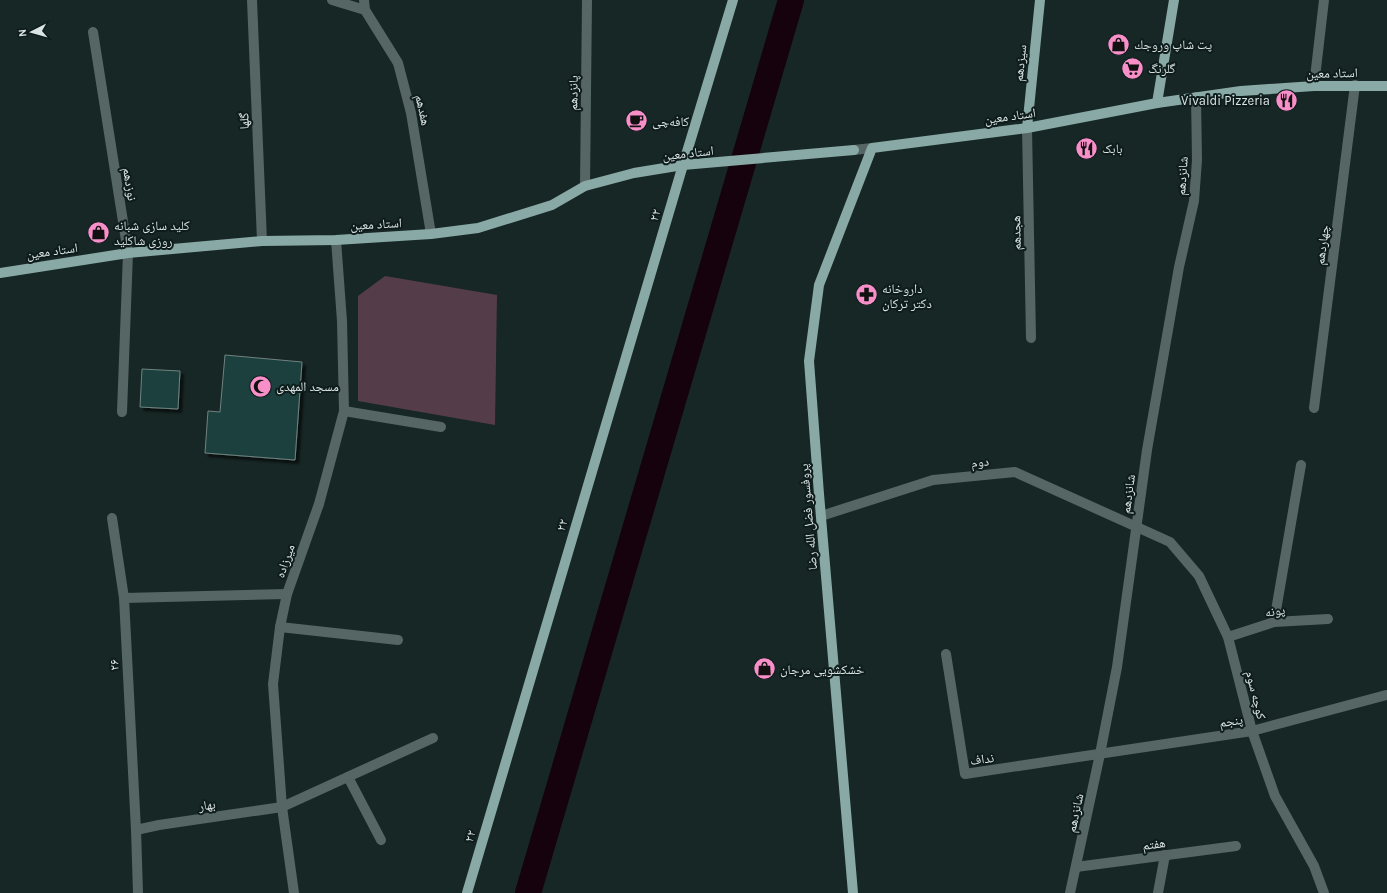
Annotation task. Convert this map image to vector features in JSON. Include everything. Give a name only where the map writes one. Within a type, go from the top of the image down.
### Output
[{"type":"main road","name":"۲۲","points":[[466,893],[733,0]]},
{"type":"main road","name":"سیزدهم","points":[[1027,128],[1040,0]]},
{"type":"main road","points":[[1157,104],[1174,0]]},
{"type":"main road","name":"استاد معین","points":[[872,148],[1027,128],[1196,97],[1241,91],[1314,86],[1387,86]]},
{"type":"main road","name":"پروفسور فضل الله رضا","points":[[853,893],[809,361],[819,285],[872,148]]},
{"type":"main road","name":"استاد معین","points":[[0,272],[128,253],[262,241],[336,240],[431,234],[478,228],[552,204],[585,186],[634,173],[683,165],[854,150]]},
{"type":"street","name":"گلها","points":[[252,0],[262,241]]},
{"type":"street","points":[[332,0],[364,5]]},
{"type":"street","name":"پانزدهم","points":[[585,186],[588,0]]},
{"type":"street","points":[[1314,86],[1324,0]]},
{"type":"street","name":"هفدهم","points":[[364,5],[398,63],[411,113],[431,234]]},
{"type":"street","name":"نوزدهم","points":[[93,32],[128,253],[122,412]]},
{"type":"street","name":"چهاردهم","points":[[1314,408],[1355,85]]},
{"type":"street","name":"شانزدهم","points":[[1070,893],[1117,667],[1147,450],[1177,274],[1194,201],[1197,160],[1196,97]]},
{"type":"street","name":"هجدهم","points":[[1027,128],[1031,338]]},
{"type":"street","name":"استاد معین","points":[[854,150],[872,148]]},
{"type":"street","name":"میرزاده","points":[[294,893],[282,807],[273,684],[280,627],[287,594],[319,504],[344,410],[342,321],[336,240]]},
{"type":"street","points":[[344,410],[442,427]]},
{"type":"street","points":[[1274,622],[1301,465]]},
{"type":"street","name":"دوم","points":[[821,516],[933,480],[1015,472],[1136,526]]},
{"type":"street","name":"۲۶","points":[[112,518],[124,598],[138,893]]},
{"type":"street","name":"کوچه سوم","points":[[1136,526],[1170,542],[1199,576],[1228,637],[1252,731],[1275,796],[1314,866],[1324,893]]},
{"type":"street","points":[[124,598],[287,594]]},
{"type":"street","name":"پونه","points":[[1228,637],[1274,622],[1328,619]]},
{"type":"street","points":[[280,627],[398,640]]},
{"type":"street","name":"نداف","points":[[946,654],[965,774],[1100,754]]},
{"type":"street","name":"پنجم","points":[[1100,754],[1252,731],[1386,695]]},
{"type":"street","name":"بهار","points":[[136,830],[159,825],[282,807],[433,738]]},
{"type":"street","points":[[348,777],[382,840]]},
{"type":"street","name":"هفتم","points":[[1076,867],[1236,846]]},
{"type":"street","points":[[1158,893],[1165,855]]},
{"type":"shaded area","points":[[385,276],[497,295],[495,425],[358,401],[358,296]]},
{"type":"building","name":"مسجد المهدی","points":[[225,355],[302,362],[295,460],[205,453],[208,411],[220,412]]},
{"type":"building","points":[[142,369],[180,371],[178,409],[140,407]]},
{"type":"waterway","points":[[528,893],[791,0]]},
{"type":"place","name":"پت شاپ وروجك","points":[[1118,44]]},
{"type":"place","name":"گلرنگ","points":[[1133,68]]},
{"type":"place","name":"Vivaldi Pizzeria","points":[[1286,100]]},
{"type":"place","name":"کافه‌چی","points":[[637,121]]},
{"type":"place","name":"بابک","points":[[1086,148]]},
{"type":"place","name":"کلید سازی شبانه روزی شاکلید","points":[[99,232]]},
{"type":"place","name":"داروخانه دکتر ترکان","points":[[866,295]]},
{"type":"place","name":"مسجد المهدی","points":[[261,386]]},
{"type":"place","name":"خشکشویی مرجان","points":[[765,669]]}]
